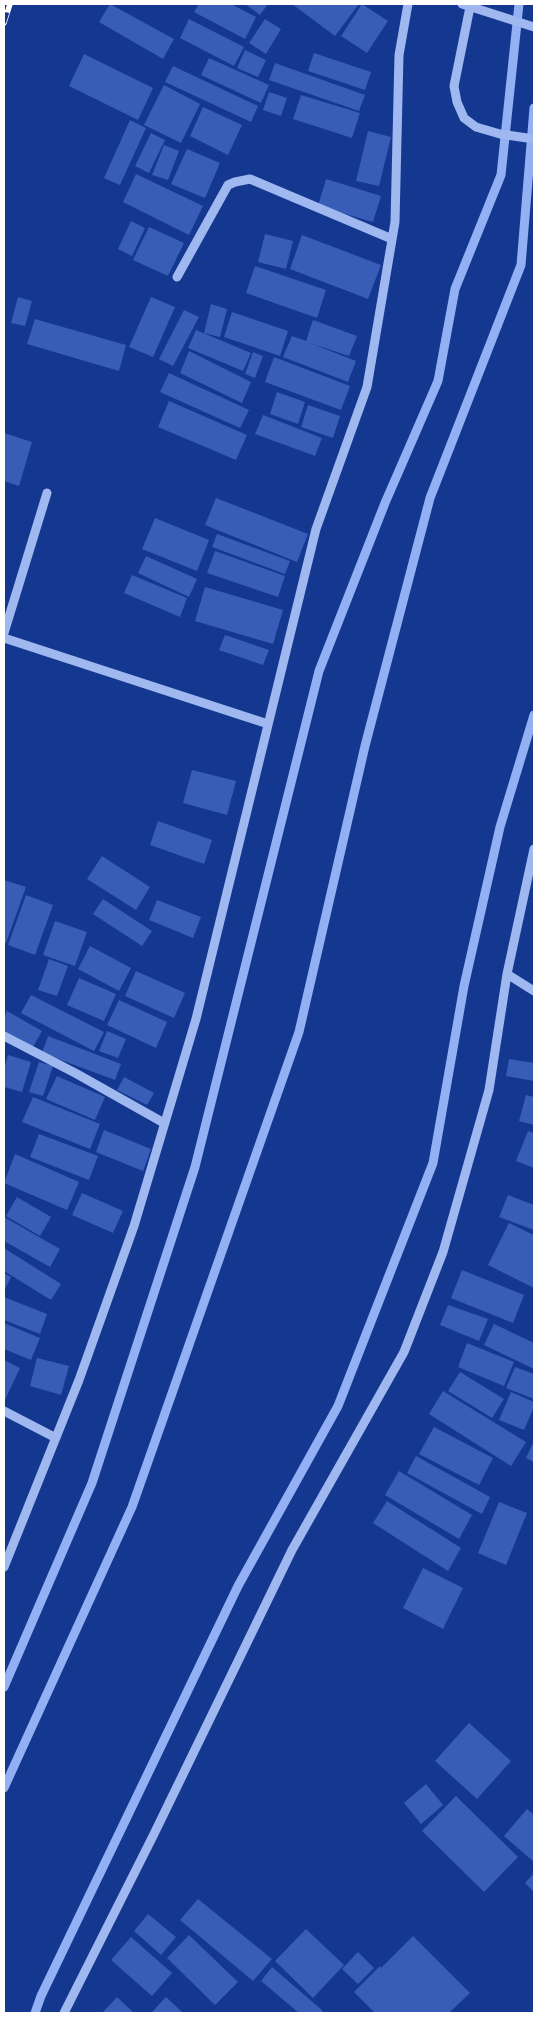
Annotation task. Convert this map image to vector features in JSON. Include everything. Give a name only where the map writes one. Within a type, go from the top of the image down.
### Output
[{"type":"street","points":[[4,1567],[79,1380],[134,1226],[196,1019],[316,529],[368,387],[395,222],[398,55],[408,4]]},
{"type":"street","points":[[534,26],[466,5],[454,86],[457,102],[464,118],[476,127],[500,134],[534,138]]},
{"type":"street","points":[[177,277],[228,185],[235,182],[250,180],[392,239]]},
{"type":"street","points":[[4,633],[47,493]]},
{"type":"street","points":[[4,638],[268,724]]},
{"type":"street","points":[[64,2013],[154,1834],[292,1550],[404,1352],[444,1252],[488,1090],[507,974],[534,849]]},
{"type":"street","points":[[507,974],[534,991]]},
{"type":"street","points":[[4,1036],[164,1123]]},
{"type":"street","points":[[4,1411],[56,1438]]},
{"type":"building","points":[[110,4],[174,39],[163,59],[99,22]]},
{"type":"building","points":[[199,4],[231,4],[256,17],[245,39],[194,12]]},
{"type":"building","points":[[245,4],[268,4],[260,15]]},
{"type":"building","points":[[292,4],[359,4],[335,36]]},
{"type":"building","points":[[362,4],[388,21],[367,53],[341,36]]},
{"type":"building","points":[[189,19],[244,47],[234,66],[180,38]]},
{"type":"building","points":[[265,19],[281,29],[266,54],[249,43]]},
{"type":"building","points":[[245,50],[266,60],[258,77],[237,68]]},
{"type":"building","points":[[314,53],[371,72],[365,90],[308,71]]},
{"type":"building","points":[[84,54],[153,88],[138,120],[69,86]]},
{"type":"building","points":[[209,58],[269,85],[261,103],[201,75]]},
{"type":"building","points":[[275,63],[365,95],[359,111],[269,80]]},
{"type":"building","points":[[173,66],[258,106],[251,122],[165,82]]},
{"type":"building","points":[[164,85],[200,104],[181,143],[144,125]]},
{"type":"building","points":[[269,92],[287,98],[281,116],[263,110]]},
{"type":"building","points":[[301,95],[360,113],[352,138],[293,119]]},
{"type":"building","points":[[203,107],[242,125],[228,155],[190,136]]},
{"type":"building","points":[[130,120],[146,128],[120,185],[104,178]]},
{"type":"building","points":[[368,131],[391,137],[379,186],[356,181]]},
{"type":"building","points":[[151,133],[165,140],[149,173],[135,166]]},
{"type":"building","points":[[164,145],[179,151],[168,180],[152,175]]},
{"type":"building","points":[[187,149],[220,163],[205,198],[171,184]]},
{"type":"building","points":[[136,174],[203,206],[189,235],[123,202]]},
{"type":"building","points":[[326,179],[381,196],[373,222],[318,206]]},
{"type":"building","points":[[131,221],[145,228],[132,256],[118,249]]},
{"type":"building","points":[[149,227],[184,243],[168,276],[133,260]]},
{"type":"building","points":[[265,234],[293,241],[286,269],[258,262]]},
{"type":"building","points":[[302,235],[381,265],[368,299],[290,269]]},
{"type":"building","points":[[255,266],[326,290],[317,318],[246,293]]},
{"type":"building","points":[[18,297],[32,301],[25,326],[11,323]]},
{"type":"building","points":[[151,297],[175,307],[153,357],[129,347]]},
{"type":"building","points":[[211,304],[227,309],[220,337],[204,333]]},
{"type":"building","points":[[184,310],[199,317],[173,366],[159,359]]},
{"type":"building","points":[[232,312],[288,331],[280,356],[224,337]]},
{"type":"building","points":[[35,319],[126,345],[119,371],[27,344]]},
{"type":"building","points":[[313,320],[357,336],[349,356],[310,343],[356,361],[348,382],[283,357],[292,336],[306,341]]},
{"type":"building","points":[[196,330],[251,353],[243,371],[188,348]]},
{"type":"building","points":[[189,351],[251,382],[242,403],[180,373]]},
{"type":"building","points":[[253,352],[263,356],[255,378],[245,374]]},
{"type":"building","points":[[274,357],[350,386],[341,410],[265,382]]},
{"type":"building","points":[[169,373],[249,410],[240,428],[160,392]]},
{"type":"building","points":[[277,392],[305,402],[298,424],[270,414]]},
{"type":"building","points":[[169,401],[247,435],[236,460],[158,427]]},
{"type":"building","points":[[308,405],[340,416],[333,438],[301,427]]},
{"type":"building","points":[[263,415],[322,438],[315,456],[255,434]]},
{"type":"building","points":[[4,433],[32,442],[19,486],[4,481]]},
{"type":"building","points":[[216,498],[308,534],[297,562],[205,525]]},
{"type":"building","points":[[155,518],[209,540],[197,571],[142,549]]},
{"type":"building","points":[[217,534],[290,561],[285,574],[212,547]]},
{"type":"building","points":[[215,551],[285,576],[278,597],[207,573]]},
{"type":"building","points":[[146,556],[197,579],[189,597],[138,573]]},
{"type":"building","points":[[132,575],[187,598],[180,617],[124,593]]},
{"type":"building","points":[[205,587],[283,610],[273,644],[195,621]]},
{"type":"building","points":[[225,635],[269,650],[263,665],[219,650]]},
{"type":"building","points":[[192,770],[236,781],[227,815],[183,803]]},
{"type":"building","points":[[158,821],[212,840],[204,864],[150,845]]},
{"type":"building","points":[[102,856],[150,887],[136,910],[87,879]]},
{"type":"building","points":[[4,880],[26,887],[6,943],[4,943]]},
{"type":"building","points":[[26,895],[53,905],[35,955],[8,945]]},
{"type":"building","points":[[103,899],[152,931],[142,946],[93,914]]},
{"type":"building","points":[[157,900],[201,917],[193,938],[149,920]]},
{"type":"building","points":[[55,921],[87,932],[75,966],[43,955]]},
{"type":"building","points":[[90,946],[131,968],[119,991],[78,969]]},
{"type":"building","points":[[49,959],[68,966],[57,996],[38,990]]},
{"type":"building","points":[[136,971],[185,993],[174,1018],[125,996]]},
{"type":"building","points":[[79,978],[116,994],[104,1021],[67,1005]]},
{"type":"building","points":[[31,995],[104,1032],[94,1051],[21,1013]]},
{"type":"building","points":[[119,1000],[167,1022],[156,1048],[107,1025]]},
{"type":"building","points":[[7,1011],[42,1031],[33,1047],[4,1031],[4,1018]]},
{"type":"building","points":[[107,1031],[126,1039],[118,1058],[99,1051]]},
{"type":"building","points":[[48,1036],[121,1064],[115,1080],[42,1053]]},
{"type":"building","points":[[8,1055],[31,1062],[22,1092],[4,1087],[4,1069]]},
{"type":"building","points":[[509,1059],[534,1063],[534,1081],[506,1076]]},
{"type":"building","points":[[39,1062],[53,1066],[43,1096],[29,1092]]},
{"type":"building","points":[[57,1076],[105,1097],[95,1120],[46,1099]]},
{"type":"building","points":[[124,1077],[154,1093],[147,1105],[117,1090]]},
{"type":"building","points":[[526,1095],[534,1097],[534,1125],[519,1121]]},
{"type":"building","points":[[33,1097],[100,1124],[90,1149],[22,1122]]},
{"type":"building","points":[[104,1130],[151,1149],[143,1171],[96,1152]]},
{"type":"building","points":[[528,1131],[534,1133],[534,1168],[516,1161]]},
{"type":"building","points":[[39,1134],[98,1156],[89,1180],[30,1157]]},
{"type":"building","points":[[15,1154],[79,1182],[67,1210],[4,1183]]},
{"type":"building","points":[[82,1193],[123,1211],[113,1233],[72,1215]]},
{"type":"building","points":[[508,1195],[534,1205],[534,1230],[499,1217]]},
{"type":"building","points":[[17,1197],[51,1217],[40,1236],[6,1216]]},
{"type":"building","points":[[4,1217],[60,1249],[50,1267],[4,1241]]},
{"type":"building","points":[[509,1223],[534,1235],[534,1288],[488,1265]]},
{"type":"building","points":[[4,1248],[61,1284],[51,1300],[4,1271]]},
{"type":"building","points":[[462,1270],[524,1295],[513,1323],[451,1298]]},
{"type":"building","points":[[4,1273],[11,1277],[4,1291]]},
{"type":"building","points":[[4,1297],[47,1314],[40,1334],[4,1320]]},
{"type":"building","points":[[448,1305],[488,1319],[479,1341],[440,1325]]},
{"type":"building","points":[[4,1323],[40,1338],[31,1360],[4,1349]]},
{"type":"building","points":[[494,1324],[534,1343],[534,1369],[484,1345]]},
{"type":"building","points":[[467,1343],[514,1362],[504,1386],[458,1367]]},
{"type":"building","points":[[37,1358],[69,1366],[61,1395],[30,1386]]},
{"type":"building","points":[[4,1360],[20,1368],[4,1402]]},
{"type":"building","points":[[515,1367],[534,1374],[534,1399],[506,1388]]},
{"type":"building","points":[[460,1372],[504,1399],[492,1418],[448,1391]]},
{"type":"building","points":[[443,1391],[526,1442],[511,1466],[429,1414]]},
{"type":"building","points":[[511,1392],[534,1402],[534,1407],[524,1430],[499,1420]]},
{"type":"building","points":[[434,1427],[493,1458],[479,1485],[419,1454]]},
{"type":"building","points":[[534,1441],[534,1462],[526,1458]]},
{"type":"building","points":[[416,1456],[490,1497],[482,1514],[407,1473]]},
{"type":"building","points":[[399,1471],[472,1515],[459,1539],[385,1495]]},
{"type":"building","points":[[387,1501],[461,1548],[448,1571],[373,1523]]},
{"type":"building","points":[[499,1502],[527,1513],[506,1565],[478,1553]]},
{"type":"building","points":[[423,1568],[463,1588],[443,1629],[403,1608]]},
{"type":"building","points":[[469,1723],[511,1761],[477,1799],[435,1761]]},
{"type":"building","points":[[426,1784],[443,1805],[421,1824],[404,1803]]},
{"type":"building","points":[[456,1796],[518,1857],[484,1892],[422,1831]]},
{"type":"building","points":[[527,1809],[534,1815],[534,1862],[504,1836]]},
{"type":"building","points":[[534,1873],[534,1892],[525,1883]]},
{"type":"building","points":[[198,1899],[272,1959],[253,1981],[180,1920]]},
{"type":"building","points":[[148,1914],[176,1937],[161,1955],[134,1931]]},
{"type":"building","points":[[306,1929],[344,1965],[313,1998],[275,1961]]},
{"type":"building","points":[[189,1935],[238,1982],[215,2005],[167,1958]]},
{"type":"building","points":[[413,1936],[470,1993],[449,2013],[375,2013],[354,1992]]},
{"type":"building","points":[[131,1937],[172,1973],[152,1996],[111,1960]]},
{"type":"building","points":[[358,1952],[374,1968],[358,1984],[342,1969]]},
{"type":"building","points":[[272,1967],[323,2011],[321,2013],[299,2013],[261,1981]]},
{"type":"building","points":[[117,1997],[134,2013],[102,2013]]},
{"type":"building","points":[[166,1997],[183,2013],[151,2013]]},
{"type":"waterway","points":[[4,1687],[92,1483],[195,1167],[319,671],[385,503],[438,381],[455,289],[501,175],[519,4]]},
{"type":"waterway","points":[[4,1788],[132,1507],[299,1032],[365,746],[430,498],[521,265],[534,108]]},
{"type":"waterway","points":[[35,2013],[41,1996],[238,1586],[338,1406],[433,1163],[464,986],[500,827],[534,715]]},
{"type":"railway","points":[[4,23],[10,4]]}]
